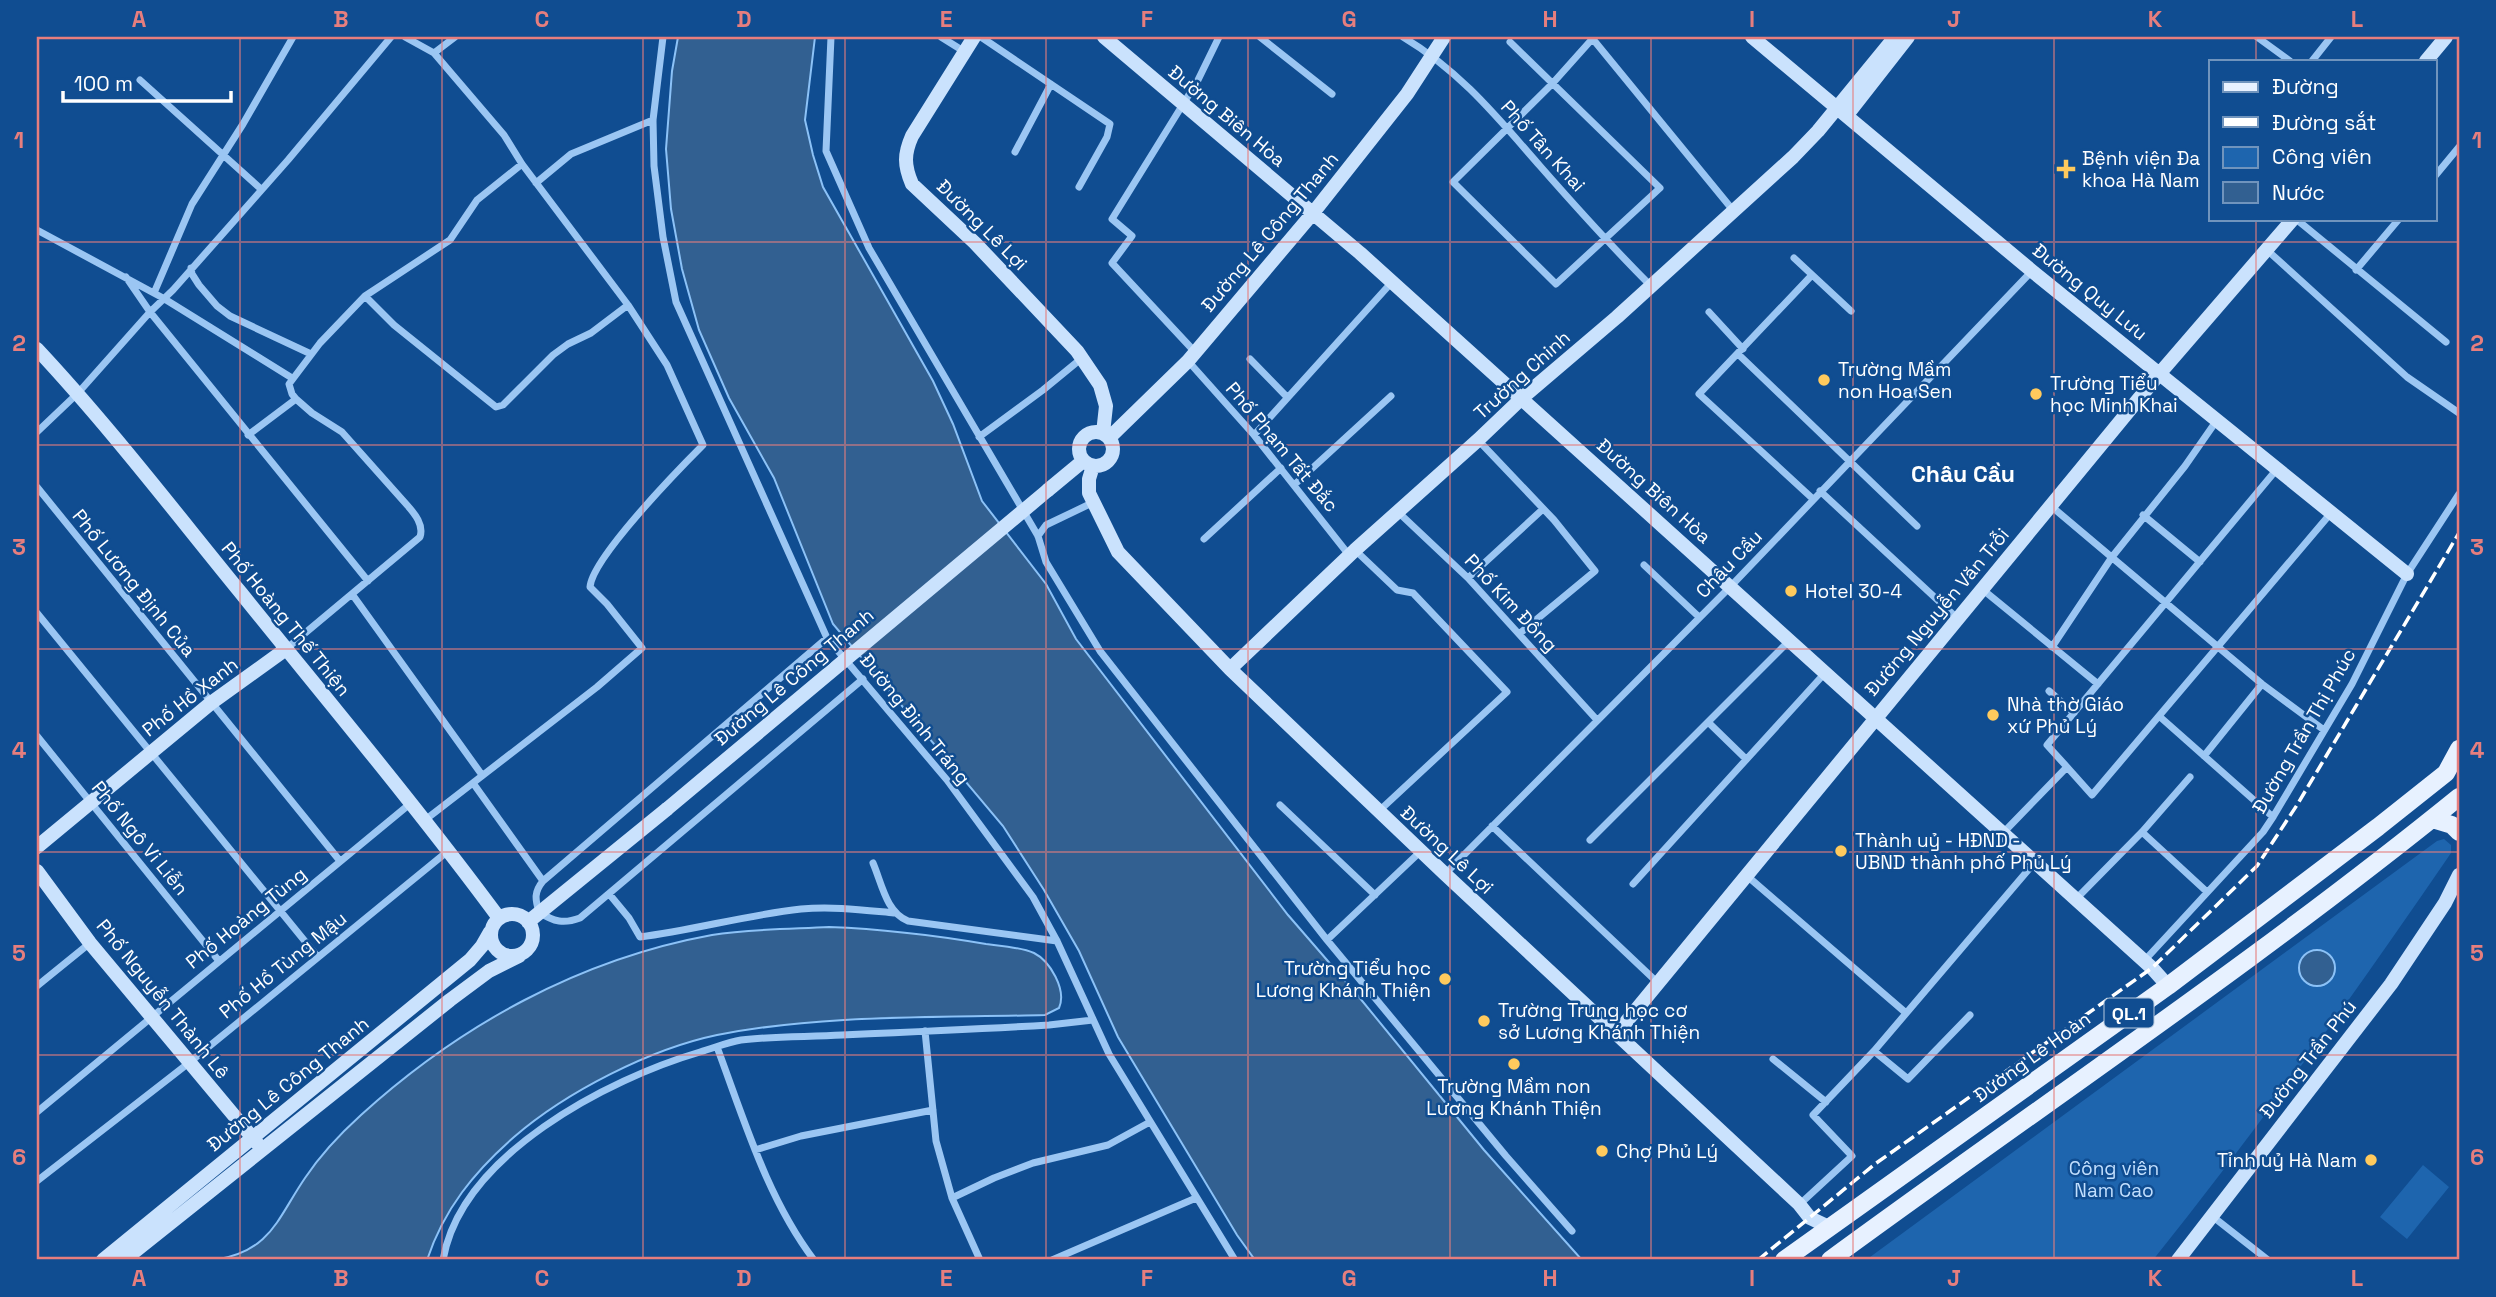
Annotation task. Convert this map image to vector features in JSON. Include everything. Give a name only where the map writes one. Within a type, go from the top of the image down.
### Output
[{"type":"main road","name":"Đường Lê Hoàn","points":[[1784,1260],[2168,986],[2453,772],[2459,749]]},
{"type":"main road","name":"QL.1","points":[[1830,1260],[2186,1006],[2459,797]]},
{"type":"main road","points":[[2432,818],[2452,825],[2459,832]]},
{"type":"main road","points":[[2168,986],[2186,1006]]},
{"type":"main road","points":[[1829,1227],[1846,1249]]},
{"type":"street","points":[[154,293],[192,204],[293,37]]},
{"type":"street","points":[[37,432],[78,393],[191,268],[391,37]]},
{"type":"street","points":[[405,37],[434,53],[504,135],[522,164],[628,305],[667,365],[704,444],[670,478],[592,575],[590,587],[642,648],[597,687],[424,820]]},
{"type":"street","points":[[434,53],[455,37]]},
{"type":"street","name":"Đường Đinh Tráng","points":[[663,37],[653,120],[654,166],[676,302],[827,638],[947,780],[1033,897],[1057,941],[1109,1054],[1235,1260]]},
{"type":"street","points":[[831,37],[826,151],[869,248],[1038,536],[1045,562],[1100,651],[1327,940],[1506,1156],[1573,1231]]},
{"type":"street","points":[[941,37],[965,52]]},
{"type":"street","name":"Đường Lê Lợi","points":[[974,37],[912,136],[905,152],[907,173],[912,184],[975,243],[1082,358],[1100,385],[1106,406],[1106,436]]},
{"type":"street","points":[[981,37],[1110,124],[1107,137],[1079,187]]},
{"type":"street","name":"Đường Biên Hòa","points":[[1104,37],[1392,282],[1826,672],[2144,961],[2168,986]]},
{"type":"street","points":[[1181,103],[1198,79],[1219,37]]},
{"type":"street","points":[[1260,37],[1332,94]]},
{"type":"street","name":"Phố Tân Khai","points":[[1404,37],[1434,55],[1466,84],[1605,239],[1650,285]]},
{"type":"street","name":"Đường Lê Công Thanh","points":[[1106,436],[1192,357],[1313,213],[1407,94],[1444,37]]},
{"type":"street","name":"Đường Quy Lưu","points":[[1752,37],[2032,271],[2407,574]]},
{"type":"street","points":[[1876,68],[1895,37]]},
{"type":"street","points":[[1876,68],[1908,37]]},
{"type":"street","points":[[2257,37],[2289,60]]},
{"type":"street","points":[[2313,60],[2331,37]]},
{"type":"street","points":[[2427,60],[2446,37]]},
{"type":"street","points":[[1510,42],[1552,84],[1660,188],[1556,284],[1452,182],[1508,129],[1552,84],[1593,38],[1732,209]]},
{"type":"street","name":"Trường Chinh","points":[[1230,669],[1353,552],[1842,111],[1876,68]]},
{"type":"street","points":[[140,80],[261,189]]},
{"type":"street","points":[[1015,152],[1051,84]]},
{"type":"street","name":"Phố Phạm Tất Đắc","points":[[1181,103],[1112,219],[1132,236],[1112,263],[1192,357],[1294,485],[1353,552],[1397,590],[1413,593],[1507,692],[1379,812]]},
{"type":"street","points":[[536,183],[570,154],[653,120]]},
{"type":"street","points":[[2436,175],[2459,147]]},
{"type":"street","points":[[248,435],[296,399],[289,384],[292,378],[365,296],[450,240],[477,201],[522,164]]},
{"type":"street","name":"Đường Nguyễn Văn Trỗi","points":[[1616,1033],[2050,505],[2293,220]]},
{"type":"street","points":[[2295,220],[2446,342]]},
{"type":"street","points":[[2356,270],[2398,220]]},
{"type":"street","points":[[37,230],[163,298],[292,378]]},
{"type":"street","points":[[2267,250],[2407,377],[2459,413]]},
{"type":"street","points":[[1794,258],[1851,311]]},
{"type":"street","points":[[191,268],[199,285],[217,306],[230,316],[242,324],[311,354]]},
{"type":"street","name":"Châu Cầu","points":[[1445,874],[1731,586],[2032,271]]},
{"type":"street","points":[[1812,275],[1699,394],[1813,499]]},
{"type":"street","points":[[126,277],[150,312],[368,581]]},
{"type":"street","points":[[1254,435],[1392,282]]},
{"type":"street","points":[[365,296],[394,325],[496,407],[503,405],[553,355],[591,333],[628,305]]},
{"type":"street","points":[[1709,312],[1741,351],[1917,526]]},
{"type":"street","name":"Phố Hoàng Thế Thiện","points":[[37,349],[78,393],[286,649],[449,850],[499,918]]},
{"type":"street","points":[[979,437],[1082,358]]},
{"type":"street","points":[[1250,359],[1287,397]]},
{"type":"street","points":[[1294,485],[1391,396]]},
{"type":"street","name":"Phố Hồ Xanh","points":[[37,847],[211,703],[286,649],[420,537],[421,528],[416,516],[342,432],[296,399]]},
{"type":"street","points":[[2052,646],[2112,557],[2143,515],[2185,466],[2217,419]]},
{"type":"street","points":[[1091,433],[1106,436],[1113,446],[1111,457],[1103,464],[1088,463],[1079,450],[1082,439],[1091,433]]},
{"type":"street","points":[[1478,440],[1543,509],[1595,571],[1519,634]]},
{"type":"street","name":"Đường Lê Lợi","points":[[1088,463],[1092,503],[1118,552],[1230,669],[1379,812],[1799,1204],[1810,1218],[1829,1227]]},
{"type":"street","name":"Đường Lê Công Thanh","points":[[533,917],[667,809],[1048,490],[1088,463]]},
{"type":"street","points":[[1203,539],[1281,468]]},
{"type":"street","points":[[2277,468],[2047,745],[2092,795],[2332,513]]},
{"type":"street","name":"Phố Lương Định Của","points":[[37,487],[340,861]]},
{"type":"street","points":[[1820,491],[1957,618]]},
{"type":"street","name":"Đường Trần Thị Phúc","points":[[2144,961],[2273,817],[2352,684],[2407,574],[2459,494]]},
{"type":"street","points":[[1038,536],[1046,525],[1092,503]]},
{"type":"street","points":[[2050,505],[2262,684],[2324,730]]},
{"type":"street","points":[[1468,578],[1543,509]]},
{"type":"street","name":"Phố Kim Đồng","points":[[1398,512],[1468,578],[1597,720]]},
{"type":"street","points":[[2143,515],[2200,562]]},
{"type":"street","points":[[1644,565],[1699,617]]},
{"type":"street","points":[[1981,589],[2098,684]]},
{"type":"street","points":[[352,594],[482,775]]},
{"type":"street","points":[[37,613],[317,957]]},
{"type":"street","points":[[827,638],[543,881],[535,896],[533,917],[532,927],[533,941],[526,952],[519,956],[512,957],[498,952],[493,946],[490,932],[499,918],[517,914],[533,917],[549,919],[566,923],[580,918],[863,679]]},
{"type":"street","points":[[1590,840],[1790,640]]},
{"type":"street","points":[[1633,884],[1826,672]]},
{"type":"street","points":[[2204,756],[2262,684]]},
{"type":"street","points":[[2049,691],[2074,713]]},
{"type":"street","points":[[2159,716],[2273,817]]},
{"type":"street","points":[[1708,722],[1746,759]]},
{"type":"street","name":"Phố Ngô Vi Liễn","points":[[37,736],[219,961]]},
{"type":"street","points":[[2003,833],[2067,767]]},
{"type":"street","points":[[2076,899],[2190,777]]},
{"type":"street","points":[[473,783],[543,881]]},
{"type":"street","name":"Phố Hoàng Tùng","points":[[37,1112],[411,803]]},
{"type":"street","points":[[1280,805],[1375,895]]},
{"type":"street","points":[[1492,826],[1658,983]]},
{"type":"street","points":[[2142,831],[2206,891]]},
{"type":"street","name":"Phố Hồ Tùng Mậu","points":[[37,1181],[190,1062],[449,850]]},
{"type":"street","points":[[1327,940],[1421,851]]},
{"type":"street","points":[[1799,1204],[1852,1156],[1813,1115],[1874,1051],[2035,862]]},
{"type":"street","points":[[873,863],[894,913]]},
{"type":"street","name":"Phố Nguyễn Thành Lê","points":[[37,871],[90,943],[258,1144]]},
{"type":"street","name":"Đường Trần Phú","points":[[2178,1260],[2391,984],[2445,903],[2459,875]]},
{"type":"street","points":[[1745,876],[1906,1013]]},
{"type":"street","points":[[610,894],[640,937],[680,932],[760,914],[844,908],[894,913],[908,921],[1057,941]]},
{"type":"street","name":"Đường Lê Công Thanh","points":[[124,1260],[470,960],[490,932]]},
{"type":"street","points":[[37,986],[90,943]]},
{"type":"street","name":"Đường Lê Công Thanh","points":[[103,1260],[489,971],[519,956]]},
{"type":"street","points":[[1874,1051],[1908,1079],[1970,1015]]},
{"type":"street","points":[[443,1260],[452,1231],[480,1185],[508,1156],[536,1133],[610,1086],[666,1062],[740,1040],[1049,1025],[1093,1020]]},
{"type":"street","points":[[925,1031],[936,1141],[952,1198],[980,1260]]},
{"type":"street","points":[[717,1047],[755,1150],[797,1238],[814,1260]]},
{"type":"street","points":[[1773,1059],[1826,1102]]},
{"type":"street","points":[[755,1150],[801,1136],[933,1110]]},
{"type":"street","points":[[952,1198],[1033,1163],[1108,1145],[1150,1122]]},
{"type":"street","points":[[1052,1260],[1196,1198]]},
{"type":"street","points":[[2212,1216],[2268,1260]]},
{"type":"green space","name":"Công viên Nam Cao","points":[[2444,839],[2451,845],[2451,853],[2343,1008],[2153,1260],[1866,1260],[2437,841]]},
{"type":"green space","points":[[2423,1165],[2449,1187],[2407,1239],[2380,1217]]},
{"type":"water","points":[[678,37],[815,37],[805,120],[823,187],[933,381],[953,424],[982,501],[1046,584],[1076,639],[1288,915],[1484,1150],[1582,1260],[1255,1260],[1237,1235],[1118,1037],[1079,951],[1003,826],[833,624],[774,478],[729,398],[699,330],[682,269],[671,209],[666,149],[672,71]]},
{"type":"water","points":[[829,927],[927,935],[1029,951],[1046,962],[1056,977],[1061,993],[1059,1008],[1045,1015],[880,1018],[798,1023],[717,1035],[691,1042],[610,1074],[558,1104],[514,1137],[462,1192],[442,1224],[427,1260],[215,1260],[234,1256],[261,1241],[279,1220],[324,1153],[353,1122],[399,1082],[439,1052],[524,1000],[615,961],[663,946],[726,933]]},
{"type":"water","points":[[2317,950],[2330,955],[2335,968],[2330,981],[2317,986],[2304,981],[2299,968],[2304,955]]},
{"type":"railway","points":[[1758,1260],[1875,1164],[2152,968],[2257,866],[2297,805],[2459,533]]},
{"type":"place","name":"Bệnh viện Đa khoa Hà Nam","points":[[2066,169]]},
{"type":"place","name":"Trường Mầm non Hoa Sen","points":[[1824,380]]},
{"type":"place","name":"Trường Tiểu học Minh Khai","points":[[2036,394]]},
{"type":"place","name":"Hotel 30-4","points":[[1791,591]]},
{"type":"place","name":"Nhà thờ Giáo xứ Phủ Lý","points":[[1993,715]]},
{"type":"place","name":"Thành uỷ - HĐND - UBND thành phố Phủ Lý","points":[[1841,851]]},
{"type":"place","name":"Trường Tiểu học Lương Khánh Thiện","points":[[1445,979]]},
{"type":"place","name":"Trường Trung học cơ sở Lương Khánh Thiện","points":[[1484,1021]]},
{"type":"place","name":"Trường Mầm non Lương Khánh Thiện","points":[[1514,1064]]},
{"type":"place","name":"Chợ Phủ Lý","points":[[1602,1151]]},
{"type":"place","name":"Tỉnh uỷ Hà Nam","points":[[2371,1160]]},
{"type":"district","name":"Châu Cầu","points":[[1963,474]]}]
